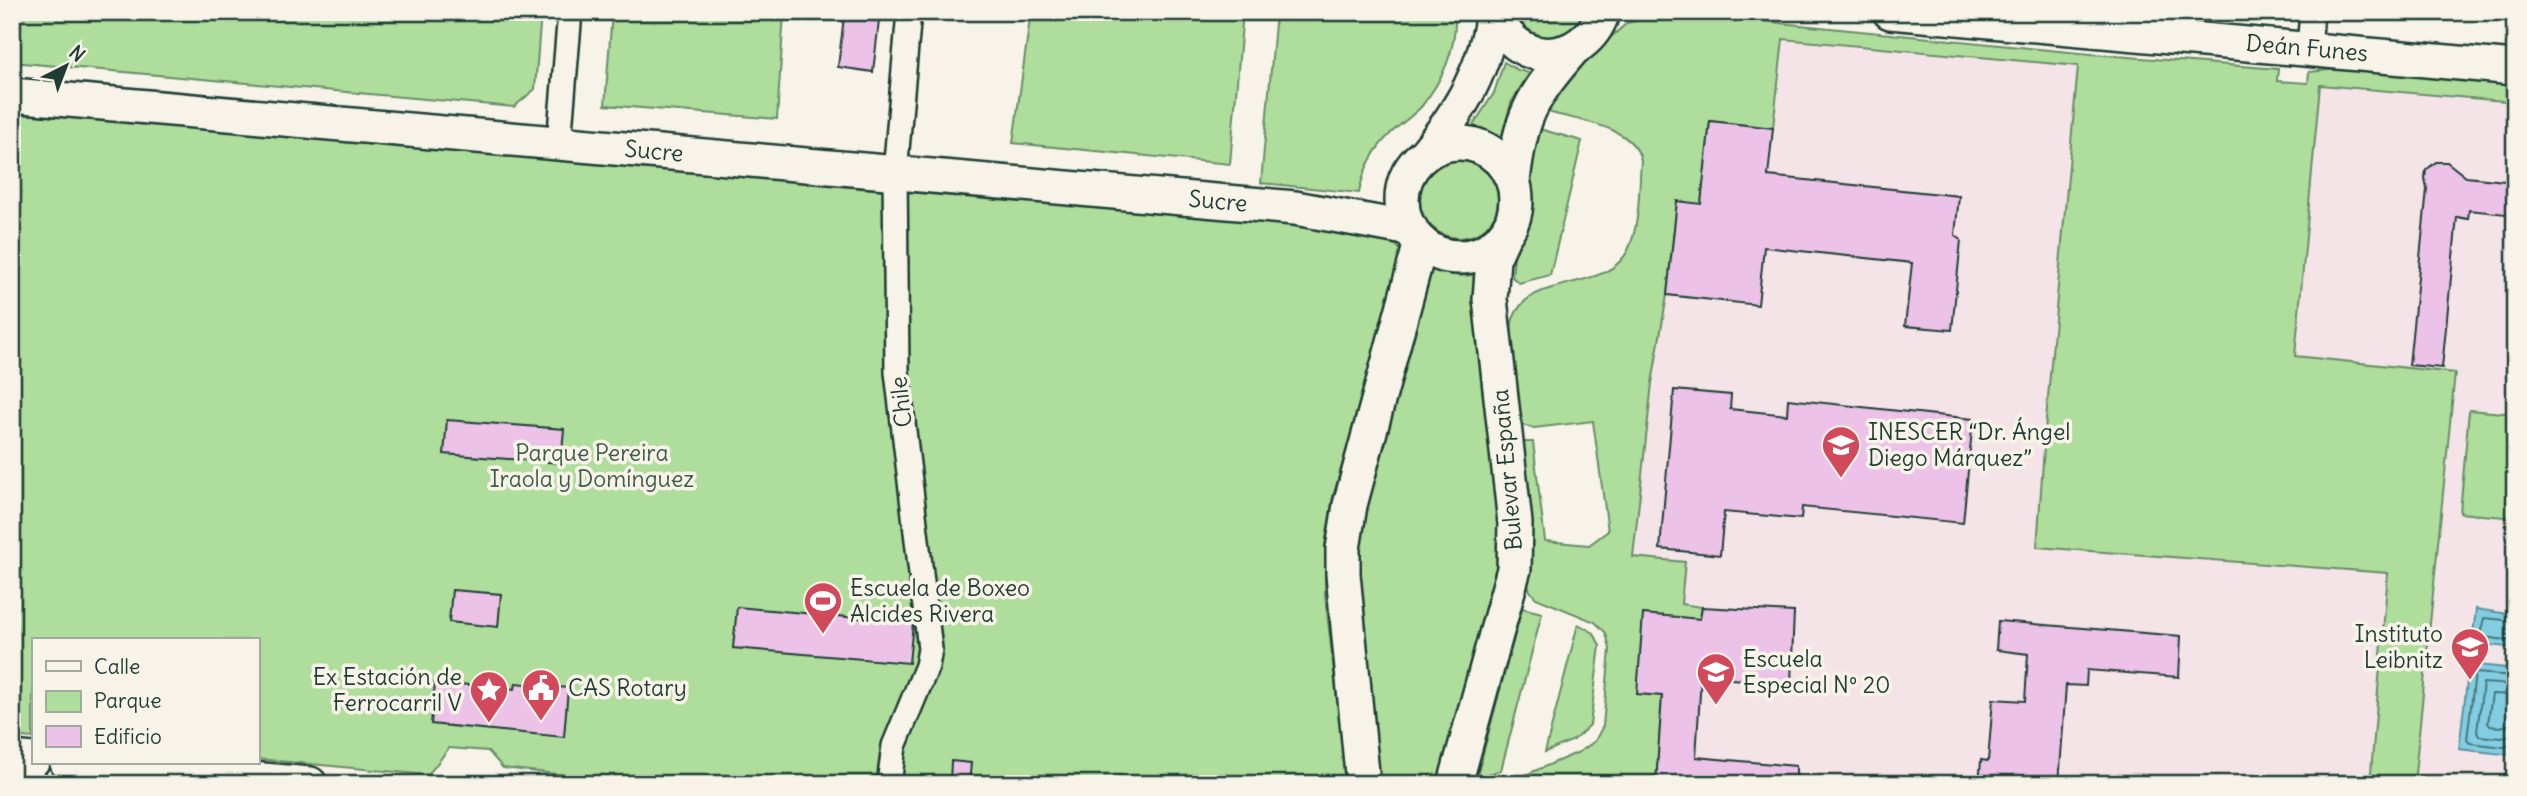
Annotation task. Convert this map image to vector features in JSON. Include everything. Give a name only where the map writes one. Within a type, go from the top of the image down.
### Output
[{"type":"main road","points":[[1494,12],[1507,36],[1530,51],[1556,54],[1622,12]]},
{"type":"main road","points":[[1426,153],[1442,145],[1460,143],[1477,146],[1493,154],[1506,167],[1513,182],[1516,201],[1513,219],[1504,236],[1493,246],[1464,257],[1441,253],[1416,236],[1404,214],[1402,198],[1413,166],[1448,126],[1476,77],[1489,38],[1494,12]]},
{"type":"main road","name":"Deán Funes","points":[[1890,12],[1971,16],[2515,68]]},
{"type":"main road","points":[[1513,182],[1525,115],[1543,85],[1590,31]]},
{"type":"main road","name":"Sucre","points":[[12,95],[1295,208],[1371,204],[1389,196],[1405,183]]},
{"type":"main road","name":"Sucre","points":[[1295,208],[1416,236]]},
{"type":"main road","points":[[1363,784],[1343,549],[1350,505],[1416,236]]},
{"type":"main road","name":"Bulevar España","points":[[1455,784],[1514,569],[1515,523],[1490,290],[1493,259],[1504,236]]},
{"type":"main road","points":[[12,758],[32,760]]},
{"type":"main road","points":[[79,764],[310,784]]},
{"type":"street","points":[[559,143],[570,12]]},
{"type":"street","name":"Chile","points":[[889,784],[894,746],[927,666],[930,649],[897,372],[895,173],[909,12]]},
{"type":"street","points":[[2309,48],[2312,12]]},
{"type":"shaded area","points":[[1783,39],[2078,66],[2037,547],[2388,573],[2370,784],[1656,784],[1662,696],[1643,614],[1702,607],[1681,605],[1633,557],[1652,383],[1667,295],[1758,305],[1766,231],[1785,250],[1926,264],[1906,325],[1952,330],[1961,240],[1955,235],[1959,196],[1795,179],[1765,203]]},
{"type":"shaded area","points":[[2320,85],[2515,102],[2515,784],[2414,784],[2455,373],[2295,356]]},
{"type":"green space","points":[[12,12],[541,12],[535,89],[514,107],[12,62]]},
{"type":"green space","points":[[612,12],[784,13],[777,119],[605,105]]},
{"type":"green space","points":[[977,12],[1243,12],[1230,164],[1013,143],[1030,18]]},
{"type":"green space","points":[[1276,12],[1455,12],[1451,50],[1436,86],[1421,107],[1392,132],[1375,152],[1363,176],[1359,193],[1261,183]]},
{"type":"green space","points":[[1515,12],[1585,12],[1568,33],[1551,37],[1533,33]]},
{"type":"green space","points":[[1661,14],[1701,15],[2079,53],[2278,69],[2277,81],[2308,83],[2309,72],[2387,64],[2515,77],[2515,102],[2320,85],[2295,356],[2455,373],[2414,784],[2370,784],[2388,573],[2037,547],[2078,66],[1783,39],[1773,128],[1710,121],[1701,204],[1677,202],[1667,295],[1652,383],[1633,557],[1685,562],[1681,604],[1702,607],[1700,619],[1644,614],[1662,696],[1656,784],[1504,784],[1579,752],[1595,741],[1603,726],[1610,649],[1606,633],[1595,622],[1536,598],[1528,585],[1531,528],[1522,442],[1533,442],[1545,541],[1589,545],[1608,531],[1593,421],[1534,428],[1521,425],[1512,354],[1513,319],[1522,304],[1535,295],[1587,279],[1618,264],[1632,241],[1639,194],[1641,160],[1628,139],[1590,122],[1551,113],[1545,107],[1578,66],[1627,23]]},
{"type":"green space","points":[[1504,62],[1529,73],[1511,103],[1501,139],[1482,128],[1472,127],[1494,93]]},
{"type":"green space","name":"Parque Pereira Iraola y Domínguez","points":[[12,113],[1291,219],[1391,241],[1400,249],[1401,259],[1333,497],[1325,545],[1325,595],[1347,784],[898,784],[923,648],[882,784],[584,784],[574,776],[503,768],[488,751],[449,748],[428,775],[259,759],[259,638],[32,638],[32,738],[12,736]]},
{"type":"green space","points":[[1536,128],[1582,141],[1550,275],[1519,283],[1512,277],[1515,246],[1532,204],[1528,177]]},
{"type":"green space","points":[[1459,160],[1474,163],[1486,172],[1495,184],[1498,199],[1495,214],[1486,226],[1474,235],[1459,238],[1444,235],[1432,226],[1423,214],[1420,199],[1423,184],[1432,172],[1444,163]]},
{"type":"green space","points":[[1430,270],[1459,276],[1474,275],[1503,548],[1440,784],[1379,784],[1358,566],[1360,527]]},
{"type":"green space","points":[[2469,410],[2515,414],[2515,518],[2460,513]]},
{"type":"green space","points":[[1522,608],[1542,613],[1501,770],[1477,776]]},
{"type":"green space","points":[[1578,624],[1594,633],[1600,646],[1590,725],[1574,740],[1545,752]]},
{"type":"water","points":[[2476,609],[2515,615],[2515,648],[2472,643]]},
{"type":"water","points":[[2469,664],[2515,669],[2515,722],[2511,755],[2459,749]]},
{"type":"building","points":[[844,17],[879,21],[873,72],[838,67]]},
{"type":"building","points":[[1710,121],[1773,128],[1768,176],[1959,196],[1955,235],[1961,240],[1952,330],[1905,326],[1912,263],[1764,247],[1758,305],[1667,295],[1677,201],[1701,204]]},
{"type":"building","points":[[2436,162],[2447,162],[2466,177],[2515,182],[2515,215],[2469,210],[2468,219],[2457,217],[2442,368],[2409,365],[2427,189],[2426,170]]},
{"type":"building","points":[[1674,390],[1731,395],[1730,409],[1787,415],[1788,399],[1973,419],[1963,523],[1802,507],[1801,519],[1724,512],[1720,555],[1660,549]]},
{"type":"building","points":[[447,420],[564,429],[561,463],[444,454]]},
{"type":"building","points":[[452,590],[501,594],[498,627],[449,622]]},
{"type":"building","name":"Escuela de Boxeo Alcides Rivera","points":[[737,607],[913,623],[909,663],[733,648]]},
{"type":"building","points":[[1702,607],[1794,612],[1791,683],[1701,677],[1696,757],[1796,766],[1796,784],[1656,784],[1662,696],[1637,694],[1643,614],[1700,619]]},
{"type":"building","points":[[1998,621],[2181,636],[2179,677],[2087,670],[2086,686],[2066,685],[2059,784],[1979,784],[1981,760],[1988,761],[1993,699],[2025,701],[2028,654],[1996,650]]},
{"type":"building","points":[[435,682],[515,689],[516,683],[568,688],[564,737],[431,724]]},
{"type":"building","points":[[951,761],[971,763],[969,784],[950,784]]},
{"type":"place","name":"INESCER “Dr. Ángel Diego Márquez”","points":[[1841,479]]},
{"type":"place","name":"Escuela de Boxeo Alcides Rivera","points":[[823,635]]},
{"type":"place","name":"Instituto Leibnitz","points":[[2470,681]]},
{"type":"place","name":"Escuela Especial Nº 20","points":[[1716,706]]},
{"type":"place","name":"CAS Rotary","points":[[541,722]]},
{"type":"place","name":"Ex Estación de Ferrocarril V","points":[[489,724]]}]
